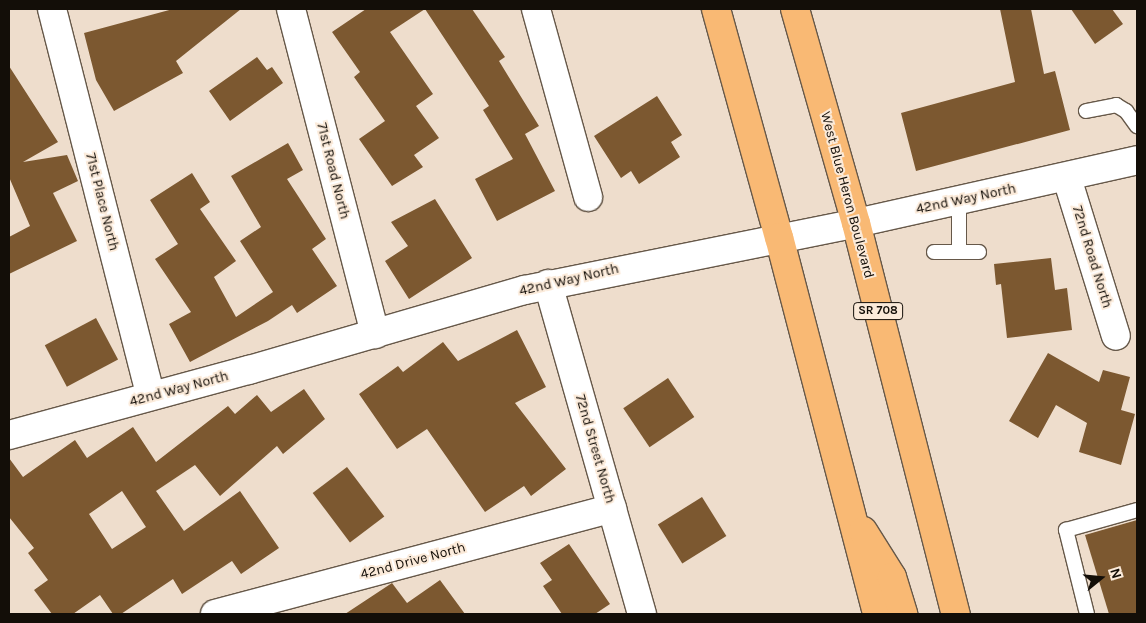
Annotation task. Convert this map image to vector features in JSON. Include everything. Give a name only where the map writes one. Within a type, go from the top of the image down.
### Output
[{"type":"highway","points":[[716,9],[780,237],[877,614]]},
{"type":"highway","name":"West Blue Heron Boulevard","points":[[795,9],[856,223],[956,614]]},
{"type":"highway","points":[[850,509],[892,577],[902,614]]},
{"type":"street","name":"71st Place North","points":[[52,9],[151,396]]},
{"type":"street","name":"71st Road North","points":[[291,9],[375,334]]},
{"type":"street","points":[[536,9],[588,197]]},
{"type":"street","name":"42nd Way North","points":[[9,435],[548,284],[856,223],[1067,178],[1137,160]]},
{"type":"street","name":"72nd Road North","points":[[1067,178],[1116,336]]},
{"type":"street","name":"72nd Street North","points":[[548,284],[642,614]]},
{"type":"street","name":"42nd Drive North","points":[[215,614],[612,508]]},
{"type":"lane","points":[[1086,111],[1116,105],[1126,111],[1137,126]]},
{"type":"lane","points":[[959,201],[959,252]]},
{"type":"lane","points":[[934,252],[979,252]]},
{"type":"lane","points":[[1087,614],[1066,530],[1137,510]]},
{"type":"building","points":[[173,9],[241,9],[176,61],[183,73],[114,111],[96,80],[84,33]]},
{"type":"building","points":[[366,9],[425,9],[390,32],[433,94],[416,106],[439,138],[414,155],[423,167],[392,186],[359,139],[385,121],[354,77],[360,72],[332,32]]},
{"type":"building","points":[[425,9],[472,9],[505,57],[499,61],[539,126],[525,134],[555,191],[497,221],[475,179],[513,159],[483,110],[489,106]]},
{"type":"building","points":[[1000,9],[1031,9],[1044,74],[1055,71],[1070,130],[916,171],[901,113],[1015,82]]},
{"type":"building","points":[[1071,9],[1112,9],[1123,24],[1095,44]]},
{"type":"building","points":[[257,57],[267,70],[272,67],[283,83],[230,121],[209,91]]},
{"type":"building","points":[[9,66],[58,142],[23,162],[67,155],[78,181],[53,193],[77,241],[9,274],[9,237],[30,226],[9,177]]},
{"type":"building","points":[[657,96],[682,135],[671,142],[680,157],[639,184],[631,171],[621,178],[594,136]]},
{"type":"building","points":[[288,143],[303,170],[287,179],[326,239],[312,249],[337,286],[297,313],[292,305],[268,321],[190,362],[169,324],[191,312],[155,259],[178,244],[150,200],[192,173],[210,202],[200,209],[236,261],[214,277],[236,317],[273,292],[240,241],[261,227],[231,176]]},
{"type":"building","points":[[435,199],[472,258],[409,299],[385,261],[408,246],[391,222]]},
{"type":"building","points":[[1051,258],[1055,290],[1067,288],[1072,330],[1007,338],[1001,284],[996,285],[994,264]]},
{"type":"building","points":[[96,318],[118,359],[67,387],[45,345]]},
{"type":"building","points":[[517,330],[546,387],[515,403],[566,469],[531,496],[524,486],[485,512],[427,429],[397,449],[359,394],[398,366],[403,372],[443,342],[458,361]]},
{"type":"building","points":[[1048,353],[1099,382],[1103,370],[1130,377],[1121,410],[1135,414],[1121,465],[1079,452],[1087,423],[1056,405],[1038,438],[1009,421]]},
{"type":"building","points":[[668,378],[694,417],[650,447],[623,408]]},
{"type":"building","points":[[304,389],[325,419],[283,454],[277,446],[220,496],[195,465],[156,491],[184,531],[240,491],[279,548],[241,574],[232,561],[182,594],[173,579],[121,614],[113,614],[100,595],[73,614],[52,614],[34,590],[48,580],[28,553],[34,548],[9,517],[9,458],[23,477],[75,440],[87,458],[133,427],[156,462],[228,406],[235,414],[257,395],[271,412]],"holes":[[[122,491],[146,527],[112,549],[89,514]]]},
{"type":"building","points":[[347,467],[384,517],[350,542],[313,493]]},
{"type":"building","points":[[702,497],[726,536],[682,564],[658,525]]},
{"type":"building","points":[[1137,520],[1137,614],[1109,614],[1085,535]]},
{"type":"building","points":[[569,544],[610,604],[595,614],[562,614],[543,586],[552,580],[540,563]]},
{"type":"building","points":[[440,580],[465,614],[345,614],[392,583],[407,603]]}]
